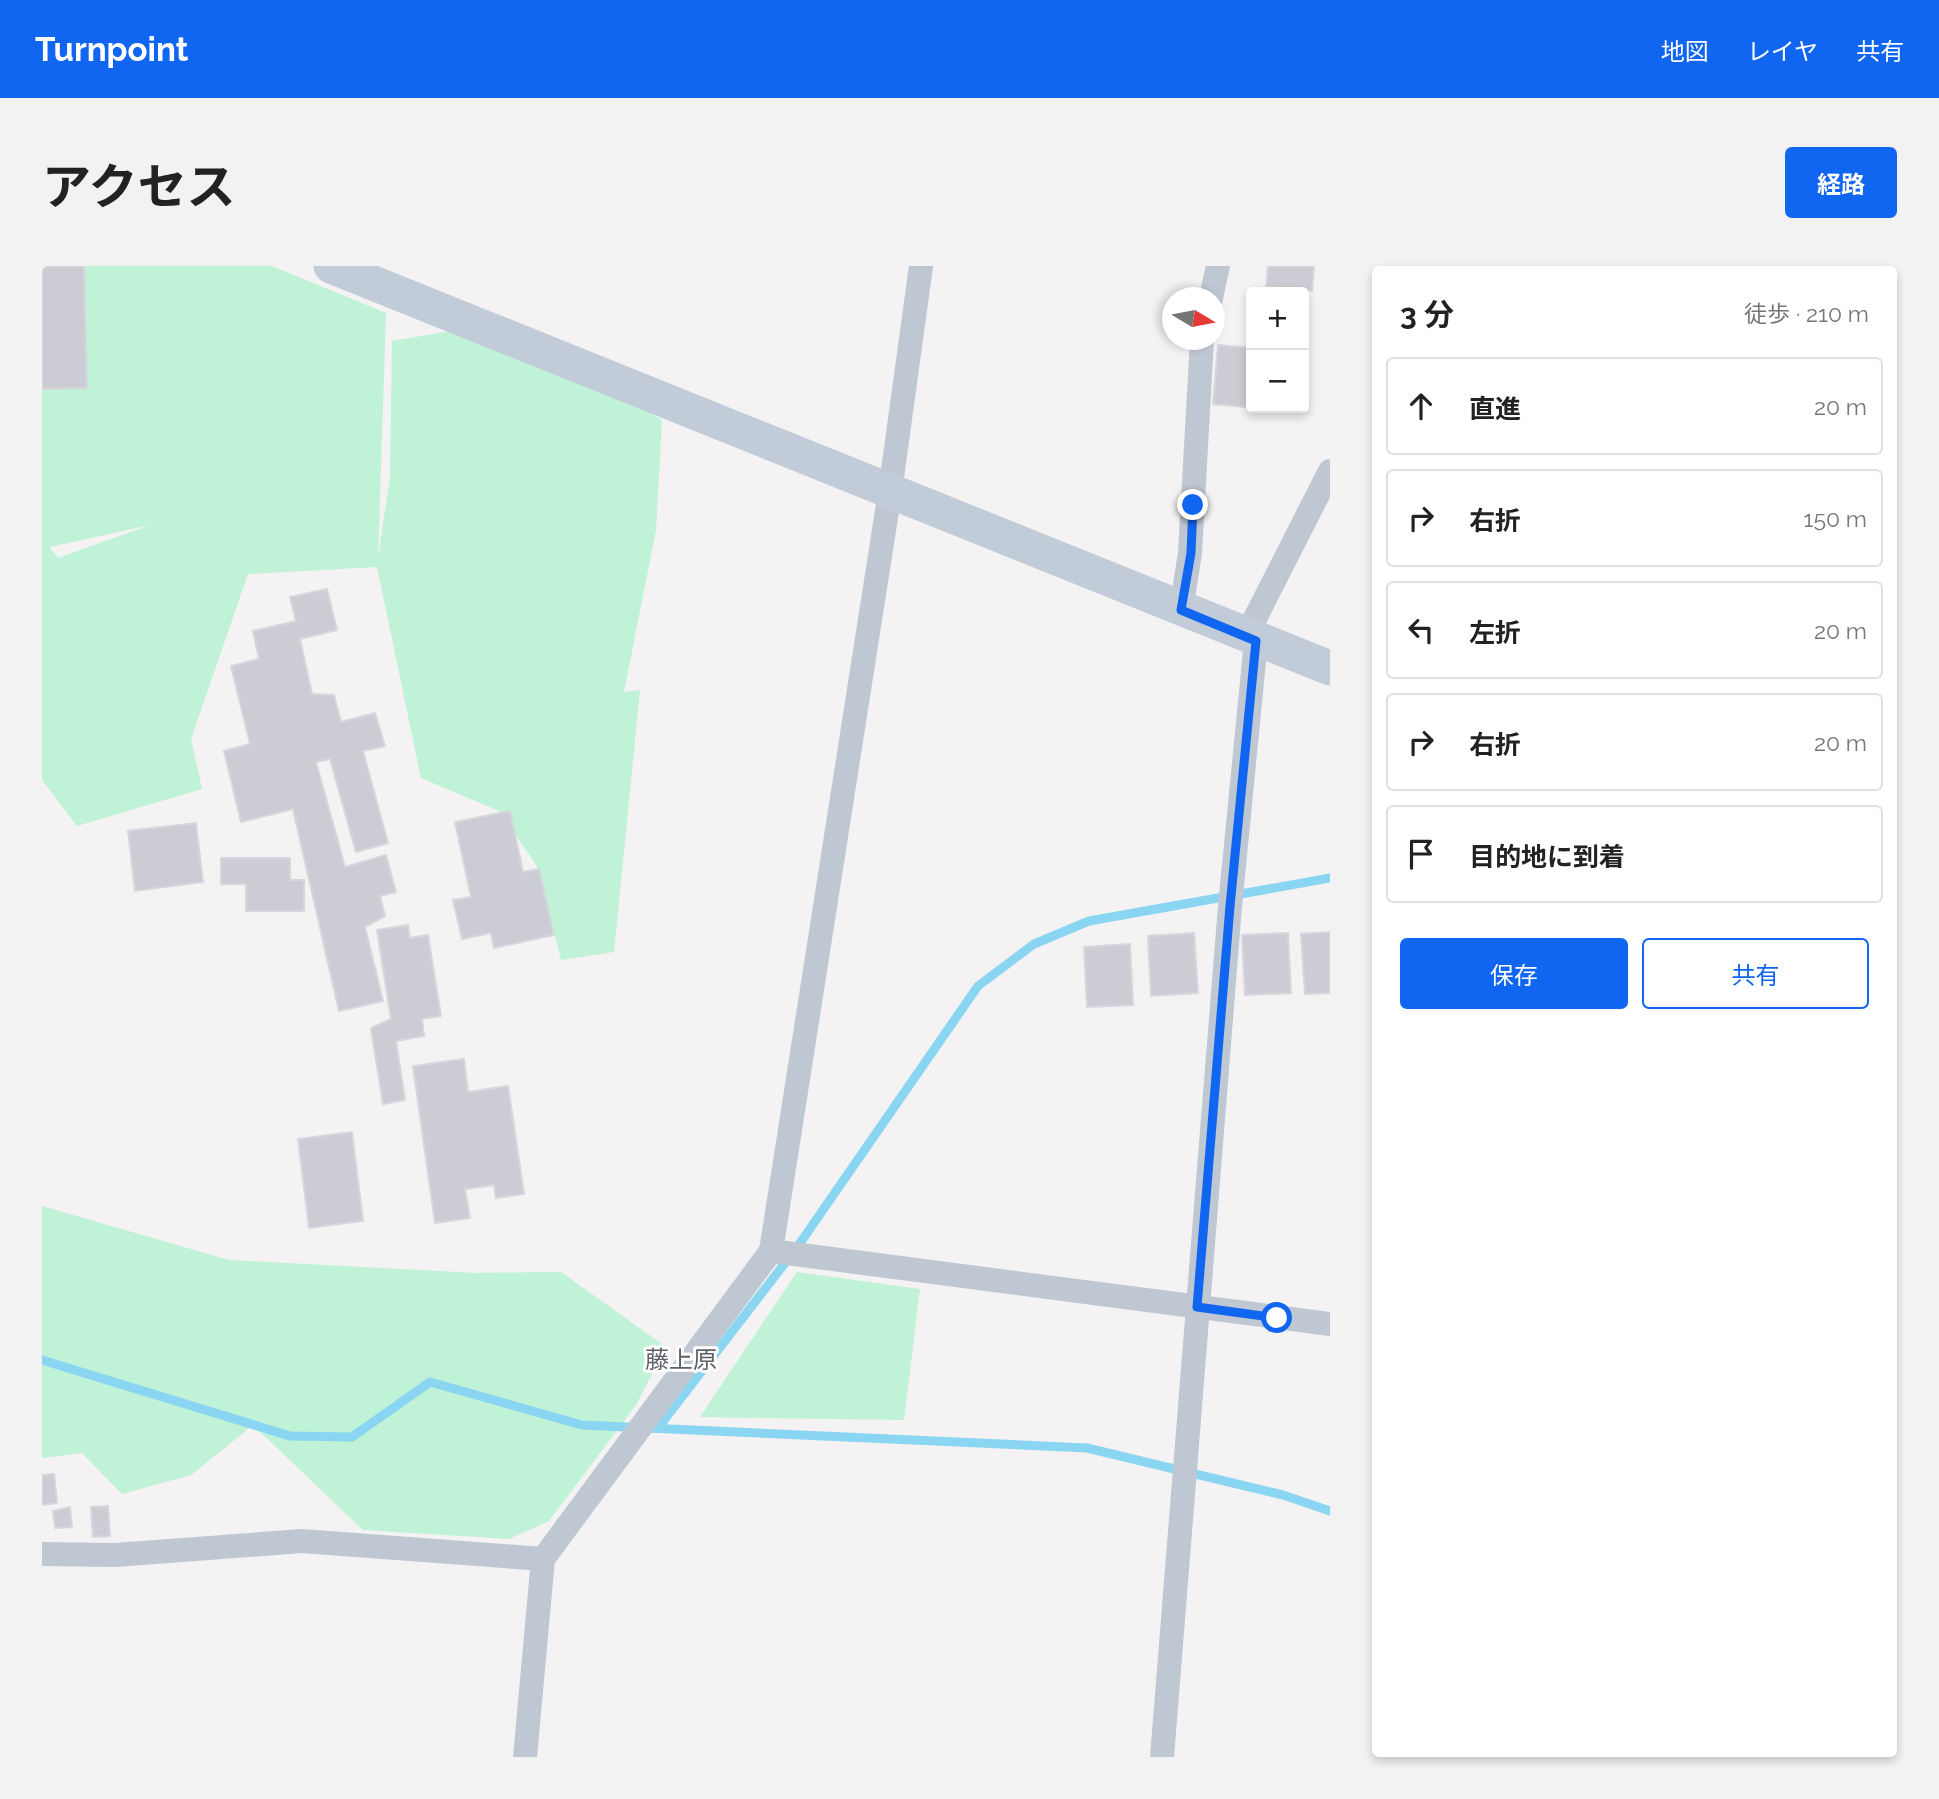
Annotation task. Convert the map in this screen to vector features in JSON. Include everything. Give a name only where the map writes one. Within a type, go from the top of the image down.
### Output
[{"type":"street","points":[[331,266],[1251,639],[1330,668]]},
{"type":"street","points":[[526,1757],[543,1559],[771,1251],[890,492],[921,266]]},
{"type":"street","points":[[1213,287],[1218,266]]},
{"type":"street","points":[[1181,610],[1191,553],[1201,350]]},
{"type":"street","points":[[1163,1757],[1251,639],[1330,471]]},
{"type":"street","points":[[771,1251],[1330,1324]]},
{"type":"street","points":[[42,1554],[115,1555],[302,1541],[543,1559]]},
{"type":"green space","points":[[42,266],[272,266],[386,313],[378,558],[390,477],[392,341],[480,326],[558,357],[662,420],[656,530],[624,692],[640,690],[614,952],[561,960],[539,869],[499,811],[421,778],[377,567],[248,574],[191,739],[202,789],[77,826],[42,780]],"holes":[[[150,525],[58,558],[50,547]]]},
{"type":"green space","points":[[42,1206],[229,1260],[476,1273],[561,1272],[666,1347],[636,1405],[549,1521],[509,1539],[363,1530],[253,1425],[191,1475],[122,1494],[82,1453],[42,1458]]},
{"type":"green space","points":[[797,1272],[920,1289],[904,1420],[700,1417]]},
{"type":"building","points":[[42,266],[84,266],[87,388],[42,389]]},
{"type":"building","points":[[1268,266],[1314,266],[1312,291],[1309,291],[1309,287],[1266,287]]},
{"type":"building","points":[[1225,346],[1246,348],[1246,407],[1213,404],[1218,350],[1225,350]]},
{"type":"building","points":[[327,589],[337,630],[300,639],[312,694],[334,695],[341,722],[375,713],[385,746],[363,751],[388,843],[356,852],[330,759],[316,762],[345,867],[386,855],[396,892],[380,896],[385,916],[365,927],[383,1001],[339,1011],[293,809],[241,822],[224,751],[250,744],[231,666],[259,659],[253,631],[296,621],[290,597]]},
{"type":"building","points":[[510,811],[523,872],[539,869],[554,935],[494,948],[491,933],[462,939],[453,900],[471,897],[455,822]]},
{"type":"building","points":[[196,823],[203,882],[135,891],[128,831]]},
{"type":"building","points":[[221,858],[290,858],[290,880],[304,880],[304,911],[246,911],[246,884],[221,884]]},
{"type":"building","points":[[408,925],[410,938],[428,935],[441,1016],[422,1019],[424,1036],[396,1041],[405,1100],[383,1104],[371,1028],[391,1019],[377,930]]},
{"type":"building","points":[[1330,932],[1330,993],[1305,994],[1301,934]]},
{"type":"building","points":[[1194,933],[1198,993],[1151,996],[1148,936]]},
{"type":"building","points":[[1288,933],[1291,993],[1245,995],[1242,935]]},
{"type":"building","points":[[1130,944],[1133,1005],[1087,1007],[1084,947]]},
{"type":"building","points":[[464,1059],[468,1092],[508,1086],[524,1194],[496,1198],[494,1185],[465,1189],[470,1218],[435,1223],[413,1066]]},
{"type":"building","points":[[352,1132],[363,1221],[309,1228],[298,1139]]},
{"type":"building","points":[[54,1474],[57,1503],[42,1505],[42,1475]]},
{"type":"building","points":[[108,1506],[110,1536],[93,1537],[91,1507]]},
{"type":"building","points":[[70,1507],[72,1527],[55,1528],[53,1511]]},
{"type":"waterway","points":[[658,1428],[798,1246],[978,986],[1034,944],[1089,921],[1330,878]]},
{"type":"waterway","points":[[42,1360],[290,1436],[352,1437],[430,1382],[582,1425],[1087,1448],[1283,1495],[1330,1511]]},
{"type":"district","name":"藤上原","points":[[681,1360]]},
{"type":"route","points":[[1193,505],[1191,553],[1181,610],[1256,641],[1230,906],[1197,1307],[1277,1318]]}]
